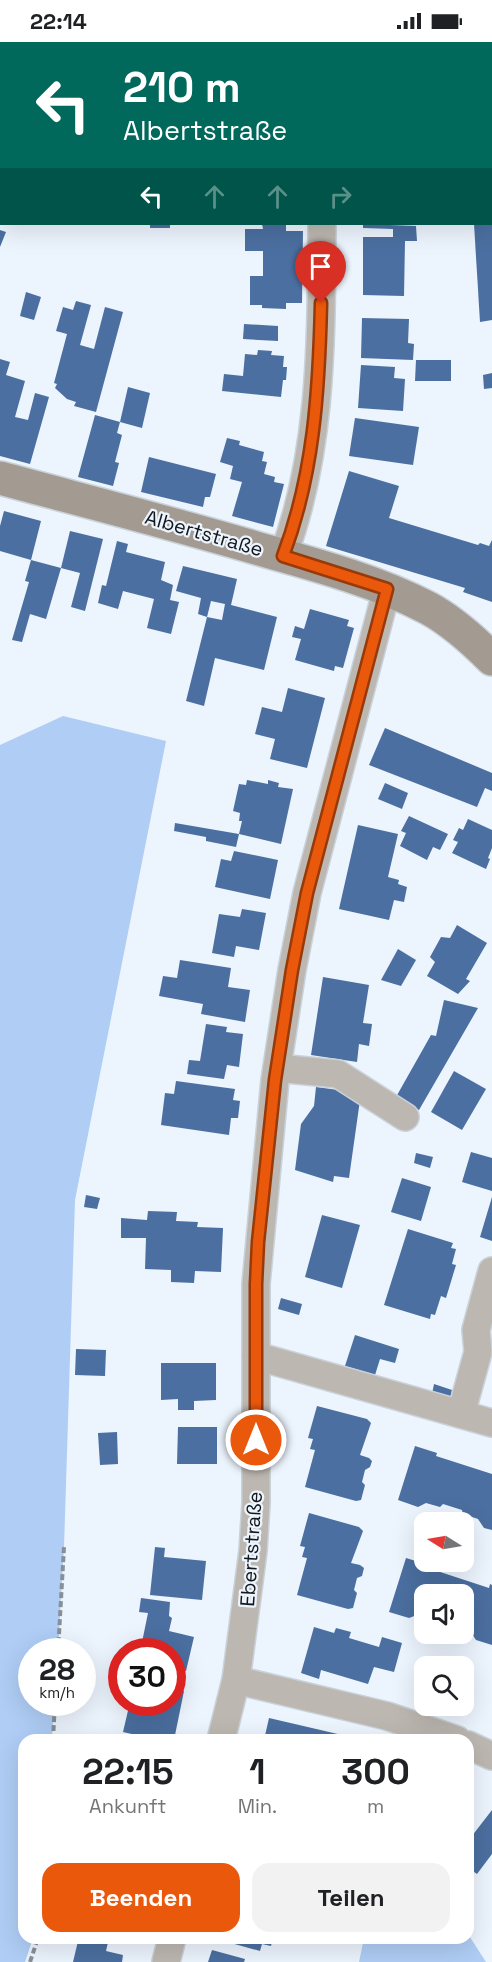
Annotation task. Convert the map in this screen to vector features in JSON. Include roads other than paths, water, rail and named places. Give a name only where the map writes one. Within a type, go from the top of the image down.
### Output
[{"type":"street","points":[[283,556],[303,493],[314,432],[320,350],[322,225]]},
{"type":"street","name":"Albertstraße","points":[[0,478],[283,556],[387,589],[430,609],[447,620],[492,659]]},
{"type":"street","name":"Ebertstraße","points":[[222,1734],[236,1680],[253,1551],[256,1503],[258,1242],[277,1068],[307,893],[387,589]]},
{"type":"street","points":[[277,1068],[338,1074],[405,1117]]},
{"type":"street","points":[[461,1414],[478,1352],[476,1330],[492,1271]]},
{"type":"street","points":[[256,1356],[492,1423]]},
{"type":"street","points":[[236,1680],[387,1716],[440,1734]]},
{"type":"street","points":[[474,1748],[492,1756]]},
{"type":"street","points":[[166,1962],[170,1944]]}]
